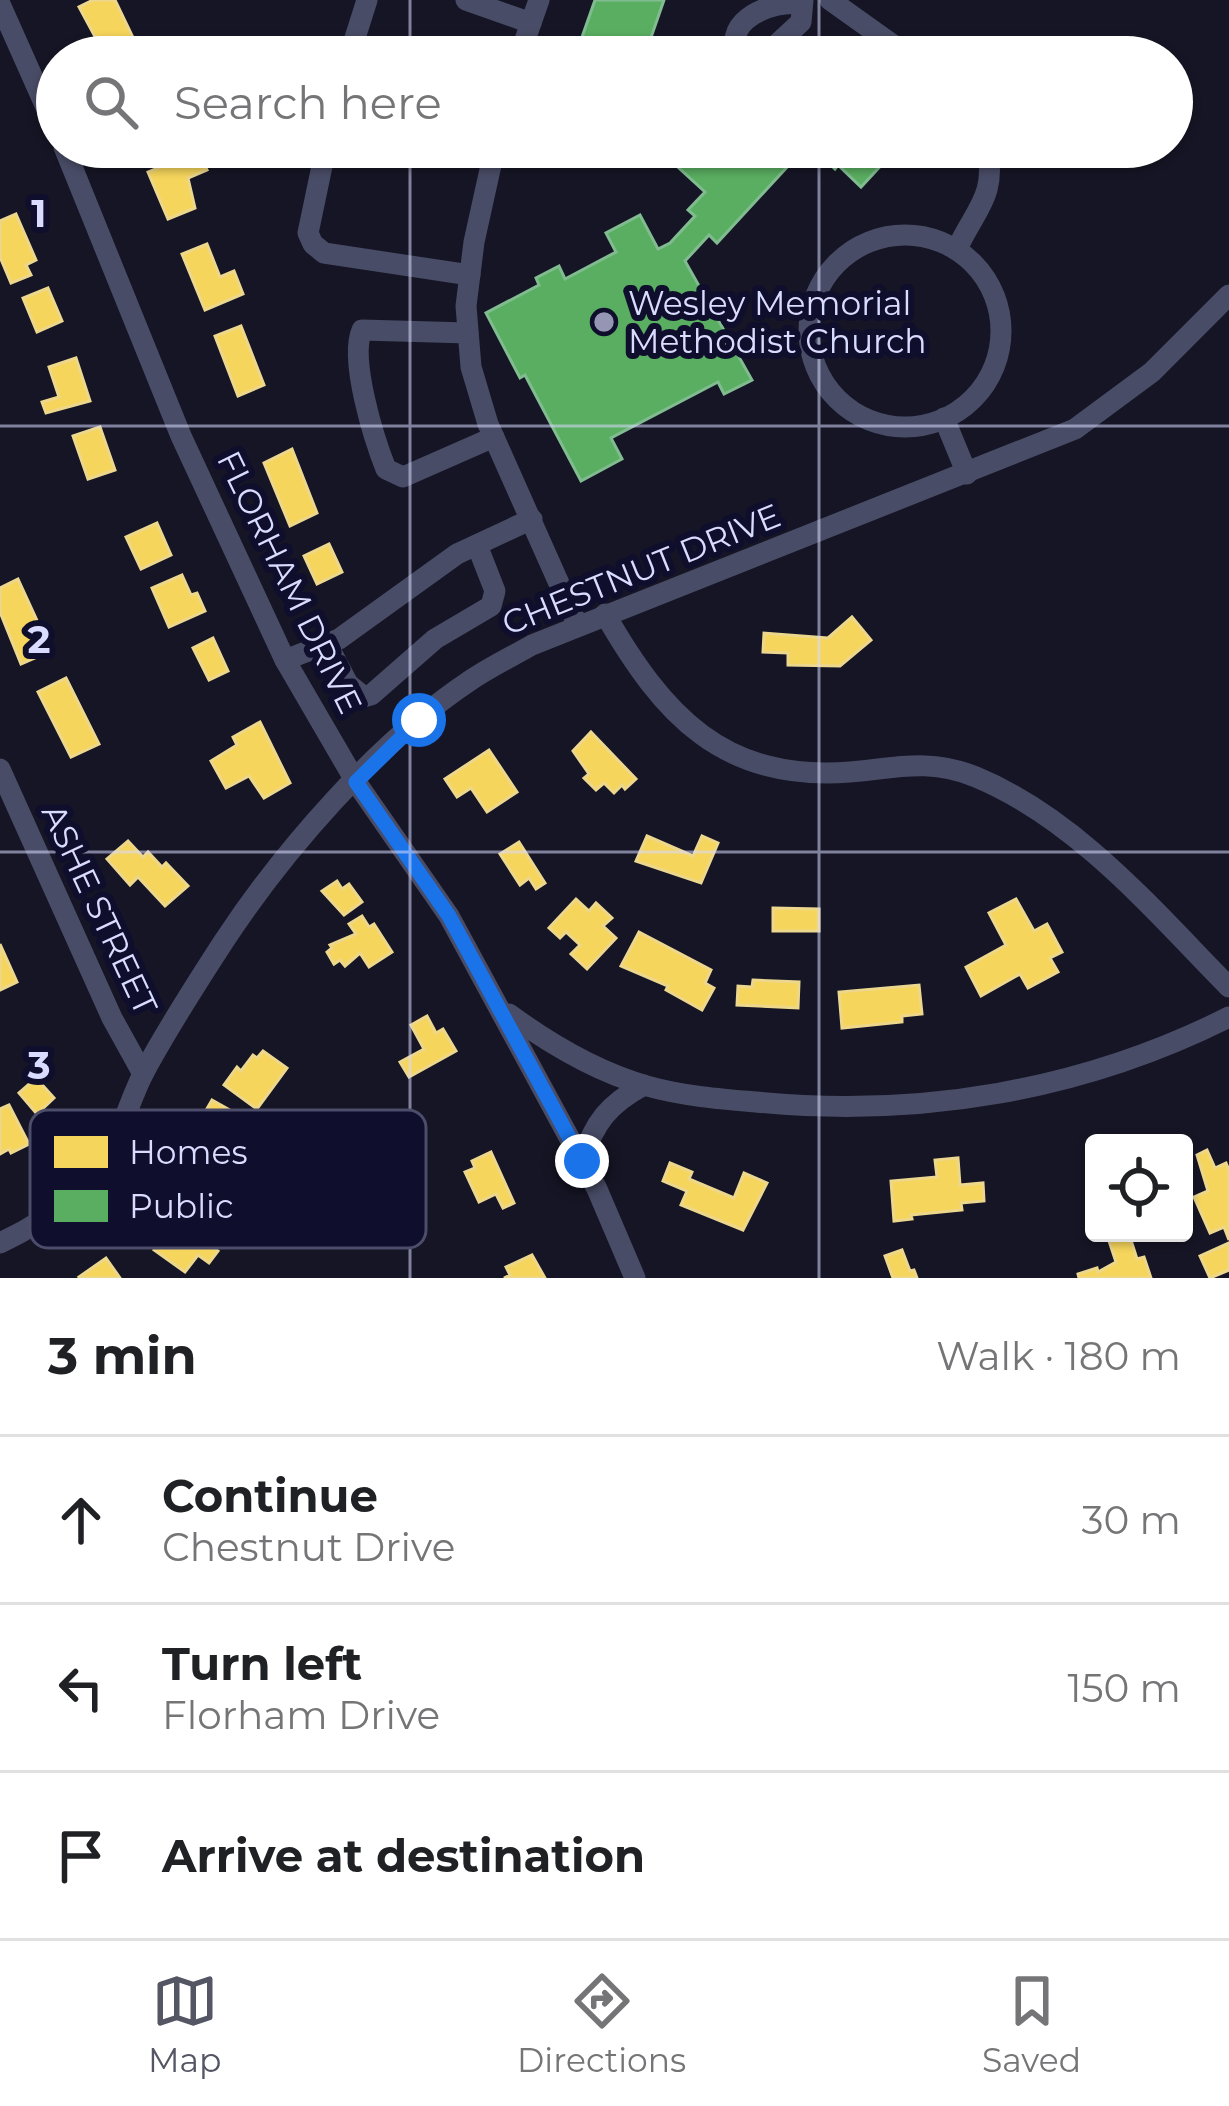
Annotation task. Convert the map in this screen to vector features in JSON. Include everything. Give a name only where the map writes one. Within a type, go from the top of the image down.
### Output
[{"type":"street","points":[[357,36],[368,0]]},
{"type":"street","points":[[466,0],[531,23]]},
{"type":"street","points":[[526,36],[539,0]]},
{"type":"street","points":[[830,0],[881,36]]},
{"type":"street","points":[[734,36],[743,20],[785,2],[802,2],[801,22],[786,36]]},
{"type":"street","points":[[0,4],[36,85]]},
{"type":"street","name":"FLORHAM DRIVE","points":[[73,168],[181,436],[285,660],[356,782],[449,916],[503,1011],[582,1161],[635,1278]]},
{"type":"street","points":[[322,168],[308,232],[324,253],[470,275]]},
{"type":"street","points":[[490,168],[466,306],[471,368],[494,437],[578,626]]},
{"type":"street","points":[[957,249],[983,206],[992,180],[990,168]]},
{"type":"street","points":[[893,235],[926,236],[957,249],[988,283],[1002,326],[998,357],[985,385],[964,407],[944,418],[907,428],[876,423],[849,410],[825,387],[814,367],[808,324],[817,292],[850,250],[893,235]]},
{"type":"street","name":"CHESTNUT DRIVE","points":[[128,1110],[143,1075],[225,940],[314,824],[419,720],[469,681],[532,645],[605,614],[1075,429],[1116,402],[1229,295]]},
{"type":"street","points":[[468,332],[362,330],[358,337],[363,380],[375,440],[386,469],[403,477],[494,437]]},
{"type":"street","points":[[944,418],[967,474]]},
{"type":"street","points":[[285,660],[327,644],[477,545],[532,519]]},
{"type":"street","points":[[327,644],[348,684],[364,697],[371,695],[435,639],[491,606],[496,598],[477,545]]},
{"type":"street","points":[[605,614],[636,669],[661,701],[697,732],[733,753],[772,766],[852,772],[897,764],[931,765],[971,775],[1008,792],[1091,851],[1229,987]]},
{"type":"street","name":"ASHE STREET","points":[[0,769],[112,1018],[143,1075]]},
{"type":"street","points":[[503,1011],[542,1038],[644,1085],[689,1096],[804,1107],[940,1102],[1010,1092],[1094,1072],[1229,1017]]},
{"type":"street","points":[[582,1161],[599,1117],[644,1085]]},
{"type":"street","name":"CHESTNUT DRIVE","points":[[0,1243],[30,1226]]},
{"type":"building: Homes","points":[[93,0],[115,0],[132,36],[95,36],[79,7]]},
{"type":"building: Homes","points":[[206,168],[188,178],[195,208],[168,219],[148,172]]},
{"type":"building: Homes","points":[[16,214],[36,260],[26,265],[31,275],[11,283],[0,257],[0,221]]},
{"type":"building: Homes","points":[[207,244],[220,277],[234,271],[243,294],[205,310],[182,254]]},
{"type":"building: Homes","points":[[48,288],[62,321],[37,332],[23,298]]},
{"type":"building: Homes","points":[[241,326],[264,385],[238,396],[215,336]]},
{"type":"building: Homes","points":[[76,358],[90,401],[46,413],[42,402],[59,397],[49,367]]},
{"type":"building: Homes","points":[[100,427],[115,470],[88,479],[73,436]]},
{"type":"building: Homes","points":[[292,449],[317,513],[290,526],[264,463]]},
{"type":"building: Homes","points":[[157,523],[171,555],[141,569],[126,537]]},
{"type":"building: Homes","points":[[329,544],[342,572],[317,584],[304,556]]},
{"type":"building: Homes","points":[[182,575],[205,611],[169,627],[152,588]]},
{"type":"building: Homes","points":[[18,579],[51,651],[21,664],[0,612],[0,588]]},
{"type":"building: Homes","points":[[852,617],[871,640],[840,666],[788,665],[788,653],[763,652],[764,633],[828,638]]},
{"type":"building: Homes","points":[[213,638],[228,671],[209,680],[193,648]]},
{"type":"building: Homes","points":[[66,678],[99,744],[71,757],[38,692]]},
{"type":"building: Homes","points":[[260,722],[290,783],[264,798],[249,776],[226,788],[211,761],[237,745],[233,737]]},
{"type":"building: Homes","points":[[591,732],[636,779],[625,789],[622,785],[614,793],[604,783],[596,790],[584,778],[589,774],[573,751]]},
{"type":"building: Homes","points":[[489,750],[517,792],[487,812],[471,788],[457,797],[445,779]]},
{"type":"building: Homes","points":[[647,836],[693,856],[702,836],[718,843],[701,883],[636,861]]},
{"type":"building: Homes","points":[[128,841],[143,857],[148,852],[162,867],[166,863],[188,886],[165,906],[138,877],[130,885],[107,859]]},
{"type":"building: Homes","points":[[519,842],[545,883],[536,889],[529,878],[520,885],[500,854]]},
{"type":"building: Homes","points":[[337,881],[342,889],[349,884],[362,902],[344,915],[322,891]]},
{"type":"building: Homes","points":[[576,899],[589,911],[596,903],[612,918],[603,926],[616,938],[587,969],[571,954],[580,945],[566,932],[560,938],[549,928]]},
{"type":"building: Homes","points":[[1016,899],[1034,931],[1047,924],[1062,952],[1050,958],[1058,972],[1028,988],[1020,974],[981,996],[966,967],[1006,945],[989,913]]},
{"type":"building: Homes","points":[[773,908],[819,909],[819,931],[773,931]]},
{"type":"building: Homes","points":[[362,916],[369,927],[374,924],[392,952],[369,967],[360,953],[345,966],[340,960],[334,964],[327,952],[330,945],[356,934],[349,924]]},
{"type":"building: Homes","points":[[639,932],[711,970],[705,983],[714,988],[702,1010],[666,990],[668,986],[621,966]]},
{"type":"building: Homes","points":[[0,944],[17,982],[0,990]]},
{"type":"building: Homes","points":[[753,980],[799,982],[798,1008],[737,1005],[738,986],[752,987]]},
{"type":"building: Homes","points":[[919,985],[922,1014],[902,1016],[902,1022],[842,1028],[839,992]]},
{"type":"building: Homes","points":[[427,1016],[436,1033],[443,1029],[456,1051],[409,1077],[400,1062],[424,1049],[411,1025]]},
{"type":"building: Homes","points":[[263,1051],[287,1068],[257,1109],[224,1085],[237,1067],[241,1071],[253,1055],[257,1058]]},
{"type":"building: Homes","points":[[36,1078],[54,1098],[41,1110],[34,1110],[19,1093]]},
{"type":"building: Homes","points":[[212,1100],[230,1110],[206,1110]]},
{"type":"building: Homes","points":[[9,1105],[29,1144],[0,1154],[0,1109]]},
{"type":"building: Homes","points":[[1207,1150],[1215,1168],[1226,1163],[1229,1170],[1229,1240],[1224,1227],[1210,1233],[1194,1197],[1208,1191],[1197,1155]]},
{"type":"building: Homes","points":[[491,1152],[514,1203],[503,1208],[496,1194],[479,1202],[465,1172],[475,1168],[472,1161]]},
{"type":"building: Homes","points":[[958,1158],[960,1185],[983,1183],[984,1201],[961,1203],[962,1210],[894,1221],[891,1181],[937,1177],[935,1160]]},
{"type":"building: Homes","points":[[670,1163],[692,1172],[689,1179],[734,1198],[744,1173],[767,1183],[743,1230],[681,1205],[687,1191],[663,1181]]},
{"type":"building: Homes","points":[[1109,1242],[1132,1242],[1137,1259],[1144,1257],[1151,1278],[1079,1278],[1078,1274],[1097,1268],[1098,1272],[1116,1262]]},
{"type":"building: Homes","points":[[1229,1243],[1229,1270],[1210,1278],[1200,1256]]},
{"type":"building: Homes","points":[[154,1250],[218,1251],[209,1263],[198,1255],[185,1272]]},
{"type":"building: Homes","points":[[902,1250],[917,1278],[893,1278],[885,1256]]},
{"type":"building: Homes","points":[[532,1255],[545,1278],[504,1278],[510,1275],[506,1267]]},
{"type":"building: Homes","points":[[106,1258],[120,1278],[79,1277]]},
{"type":"building: Public","points":[[595,0],[664,0],[651,36],[582,36]]},
{"type":"building: Public","name":"Wesley Memorial Methodist Church","points":[[679,168],[786,168],[717,243],[709,235],[685,261],[752,380],[724,394],[718,382],[611,438],[622,459],[581,481],[486,313],[539,285],[536,278],[559,266],[565,279],[616,252],[606,233],[640,215],[658,249],[670,243],[695,216],[688,210],[705,192]]},
{"type":"building: Public","points":[[841,168],[879,168],[861,187]]},
{"type":"place","name":"Wesley Memorial Methodist Church","points":[[604,322]]},
{"type":"route","points":[[419,720],[356,782],[449,916],[582,1161]]}]
